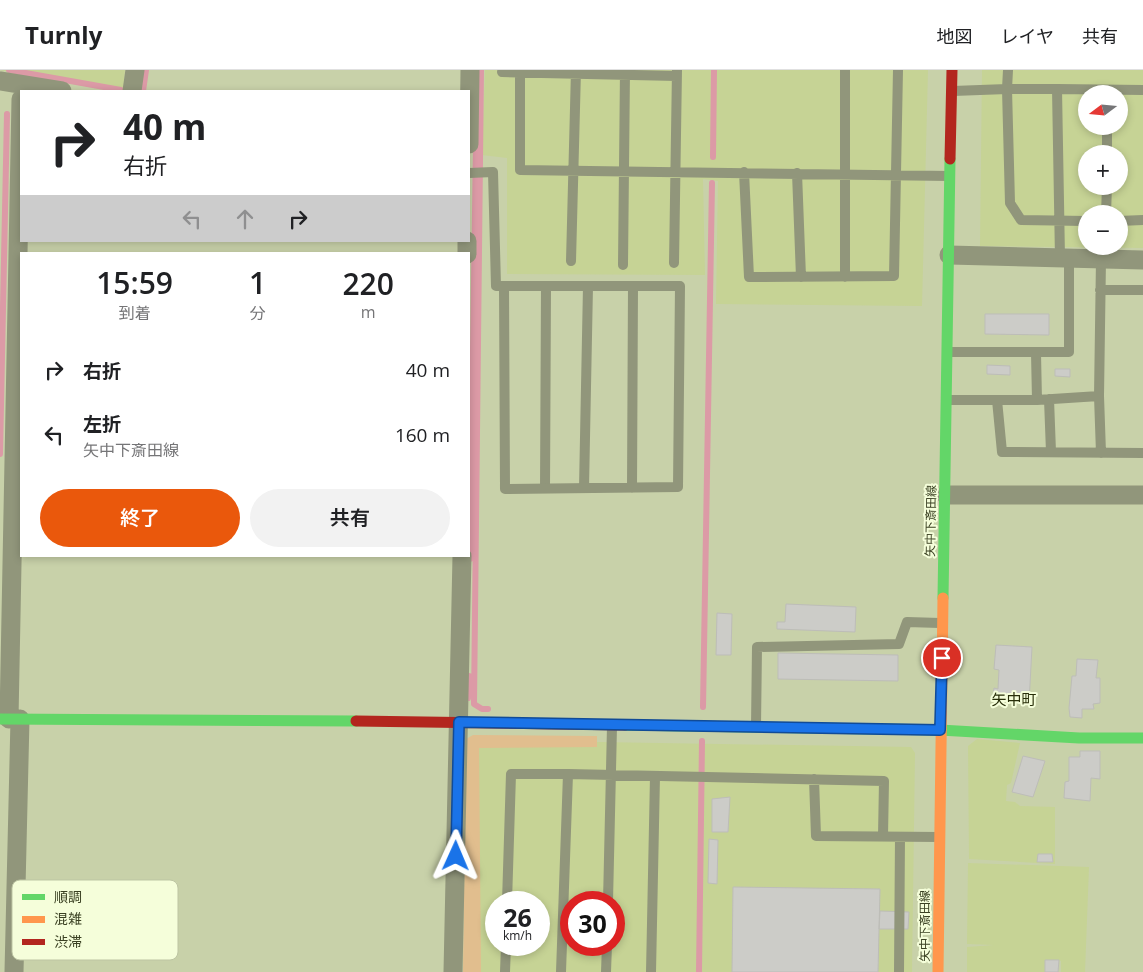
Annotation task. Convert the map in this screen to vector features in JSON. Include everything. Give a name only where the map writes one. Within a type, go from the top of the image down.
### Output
[{"type":"street","points":[[132,90],[135,70]]},
{"type":"street","points":[[470,70],[470,90]]},
{"type":"street","name":"矢中下斎田線","points":[[938,972],[940,730],[946,496],[952,70]]},
{"type":"street","points":[[0,82],[20,92]]},
{"type":"street","points":[[13,880],[10,719],[20,149]]},
{"type":"street","points":[[949,255],[1143,260]]},
{"type":"street","points":[[946,496],[1143,495]]},
{"type":"street","points":[[454,972],[462,557]]},
{"type":"street","points":[[10,719],[459,722],[940,730],[1079,738],[1143,738]]},
{"type":"lane","points":[[845,70],[845,277]]},
{"type":"lane","points":[[744,172],[749,276],[894,276],[898,70]]},
{"type":"lane","points":[[1008,70],[1010,203],[1022,220],[1078,221]]},
{"type":"lane","points":[[520,71],[520,170],[676,170],[950,176]]},
{"type":"lane","points":[[502,72],[677,73],[674,263]]},
{"type":"lane","points":[[571,261],[576,72]]},
{"type":"lane","points":[[623,265],[625,72]]},
{"type":"lane","points":[[952,91],[1007,89],[1078,90]]},
{"type":"lane","points":[[948,352],[1069,352],[1060,221],[1057,89]]},
{"type":"lane","points":[[1128,91],[1143,90]]},
{"type":"lane","points":[[470,173],[493,172],[496,286],[504,286],[680,286],[678,487],[505,489],[504,286]]},
{"type":"lane","points":[[796,172],[801,277]]},
{"type":"lane","points":[[1128,220],[1143,220]]},
{"type":"lane","points":[[1101,259],[1099,396],[1101,453]]},
{"type":"lane","points":[[545,489],[546,286]]},
{"type":"lane","points":[[584,488],[588,286]]},
{"type":"lane","points":[[632,488],[633,286]]},
{"type":"lane","points":[[1100,290],[1143,290]]},
{"type":"lane","points":[[1036,353],[1036,400]]},
{"type":"lane","points":[[947,400],[1036,400],[1099,396]]},
{"type":"lane","points":[[1048,399],[1051,452]]},
{"type":"lane","points":[[997,400],[1002,452],[1143,453]]},
{"type":"lane","points":[[756,727],[757,647],[899,644],[907,622],[943,623]]},
{"type":"lane","points":[[608,891],[612,726]]},
{"type":"lane","points":[[507,891],[511,774],[884,781],[883,836]]},
{"type":"lane","points":[[561,972],[568,774]]},
{"type":"lane","points":[[651,972],[655,776]]},
{"type":"lane","points":[[814,779],[816,836],[939,837]]},
{"type":"lane","points":[[899,972],[900,837]]},
{"type":"lane","points":[[505,972],[506,956]]},
{"type":"lane","points":[[606,972],[607,956]]},
{"type":"shaded area","points":[[0,70],[125,70],[123,90],[104,90]]},
{"type":"shaded area","points":[[485,70],[928,70],[922,306],[716,304],[718,181],[703,179],[705,275],[507,274],[507,158],[482,155]]},
{"type":"shaded area","points":[[982,70],[1143,70],[1143,248],[1128,248],[1128,205],[1078,205],[1078,247],[980,246]]},
{"type":"shaded area","points":[[473,735],[597,736],[597,747],[479,748],[481,972],[463,972],[466,739]]},
{"type":"shaded area","points":[[977,739],[1020,743],[1011,783],[1007,785],[1006,801],[1015,802],[1020,806],[1055,807],[1055,864],[969,859],[968,746]]},
{"type":"shaded area","points":[[472,740],[911,747],[915,753],[912,972],[463,972]]},
{"type":"shaded area","points":[[968,863],[1089,867],[1085,972],[1061,972],[1061,961],[1059,960],[1058,972],[967,972],[967,947],[994,945],[967,944]]},
{"type":"building","points":[[985,314],[1049,314],[1049,335],[985,334]]},
{"type":"building","points":[[987,365],[1010,366],[1010,375],[987,374]]},
{"type":"building","points":[[1055,369],[1070,369],[1070,377],[1055,376]]},
{"type":"building","points":[[786,604],[856,607],[855,632],[777,629],[777,622],[785,622]]},
{"type":"building","points":[[717,613],[732,614],[731,655],[716,655]]},
{"type":"building","points":[[996,645],[1032,647],[1029,703],[993,700],[994,688],[998,689],[999,670],[994,669]]},
{"type":"building","points":[[778,653],[898,655],[898,681],[778,679]]},
{"type":"building","points":[[1077,659],[1098,660],[1096,678],[1100,678],[1100,703],[1093,704],[1094,709],[1082,709],[1082,718],[1070,717],[1069,708],[1072,676],[1076,676]]},
{"type":"building","points":[[1080,751],[1100,751],[1100,779],[1091,778],[1090,801],[1064,798],[1065,782],[1069,781],[1069,757],[1080,757]]},
{"type":"building","points":[[1023,756],[1045,761],[1033,797],[1012,792]]},
{"type":"building","points":[[730,797],[728,832],[712,832],[712,799]]},
{"type":"building","points":[[709,839],[718,840],[717,884],[708,883]]},
{"type":"building","points":[[1038,854],[1052,854],[1053,862],[1037,862]]},
{"type":"building","points":[[733,887],[880,889],[878,972],[732,972]]},
{"type":"building","points":[[880,911],[909,912],[908,929],[879,929]]},
{"type":"building","points":[[1045,960],[1059,960],[1058,972],[1045,972]]},
{"type":"waterway","points":[[9,70],[121,90]]},
{"type":"waterway","points":[[143,90],[146,70]]},
{"type":"waterway","points":[[481,70],[474,704],[482,709],[488,709]]},
{"type":"waterway","points":[[713,157],[714,70]]},
{"type":"waterway","points":[[0,454],[7,114]]},
{"type":"waterway","points":[[470,559],[476,144]]},
{"type":"waterway","points":[[703,707],[712,183]]},
{"type":"waterway","points":[[468,698],[469,676]]},
{"type":"waterway","points":[[699,972],[702,741]]},
{"type":"traffic: fast","points":[[943,598],[950,159]]},
{"type":"traffic: fast","points":[[0,719],[356,721]]},
{"type":"traffic: fast","points":[[625,725],[940,730],[1079,738],[1143,738]]},
{"type":"traffic: slow","points":[[938,972],[943,598]]},
{"type":"traffic: jam","points":[[950,159],[952,70]]},
{"type":"traffic: jam","points":[[356,721],[625,725]]},
{"type":"district","name":"矢中町","points":[[1014,700]]},
{"type":"route","points":[[456,856],[459,722],[940,730],[942,658]]}]
